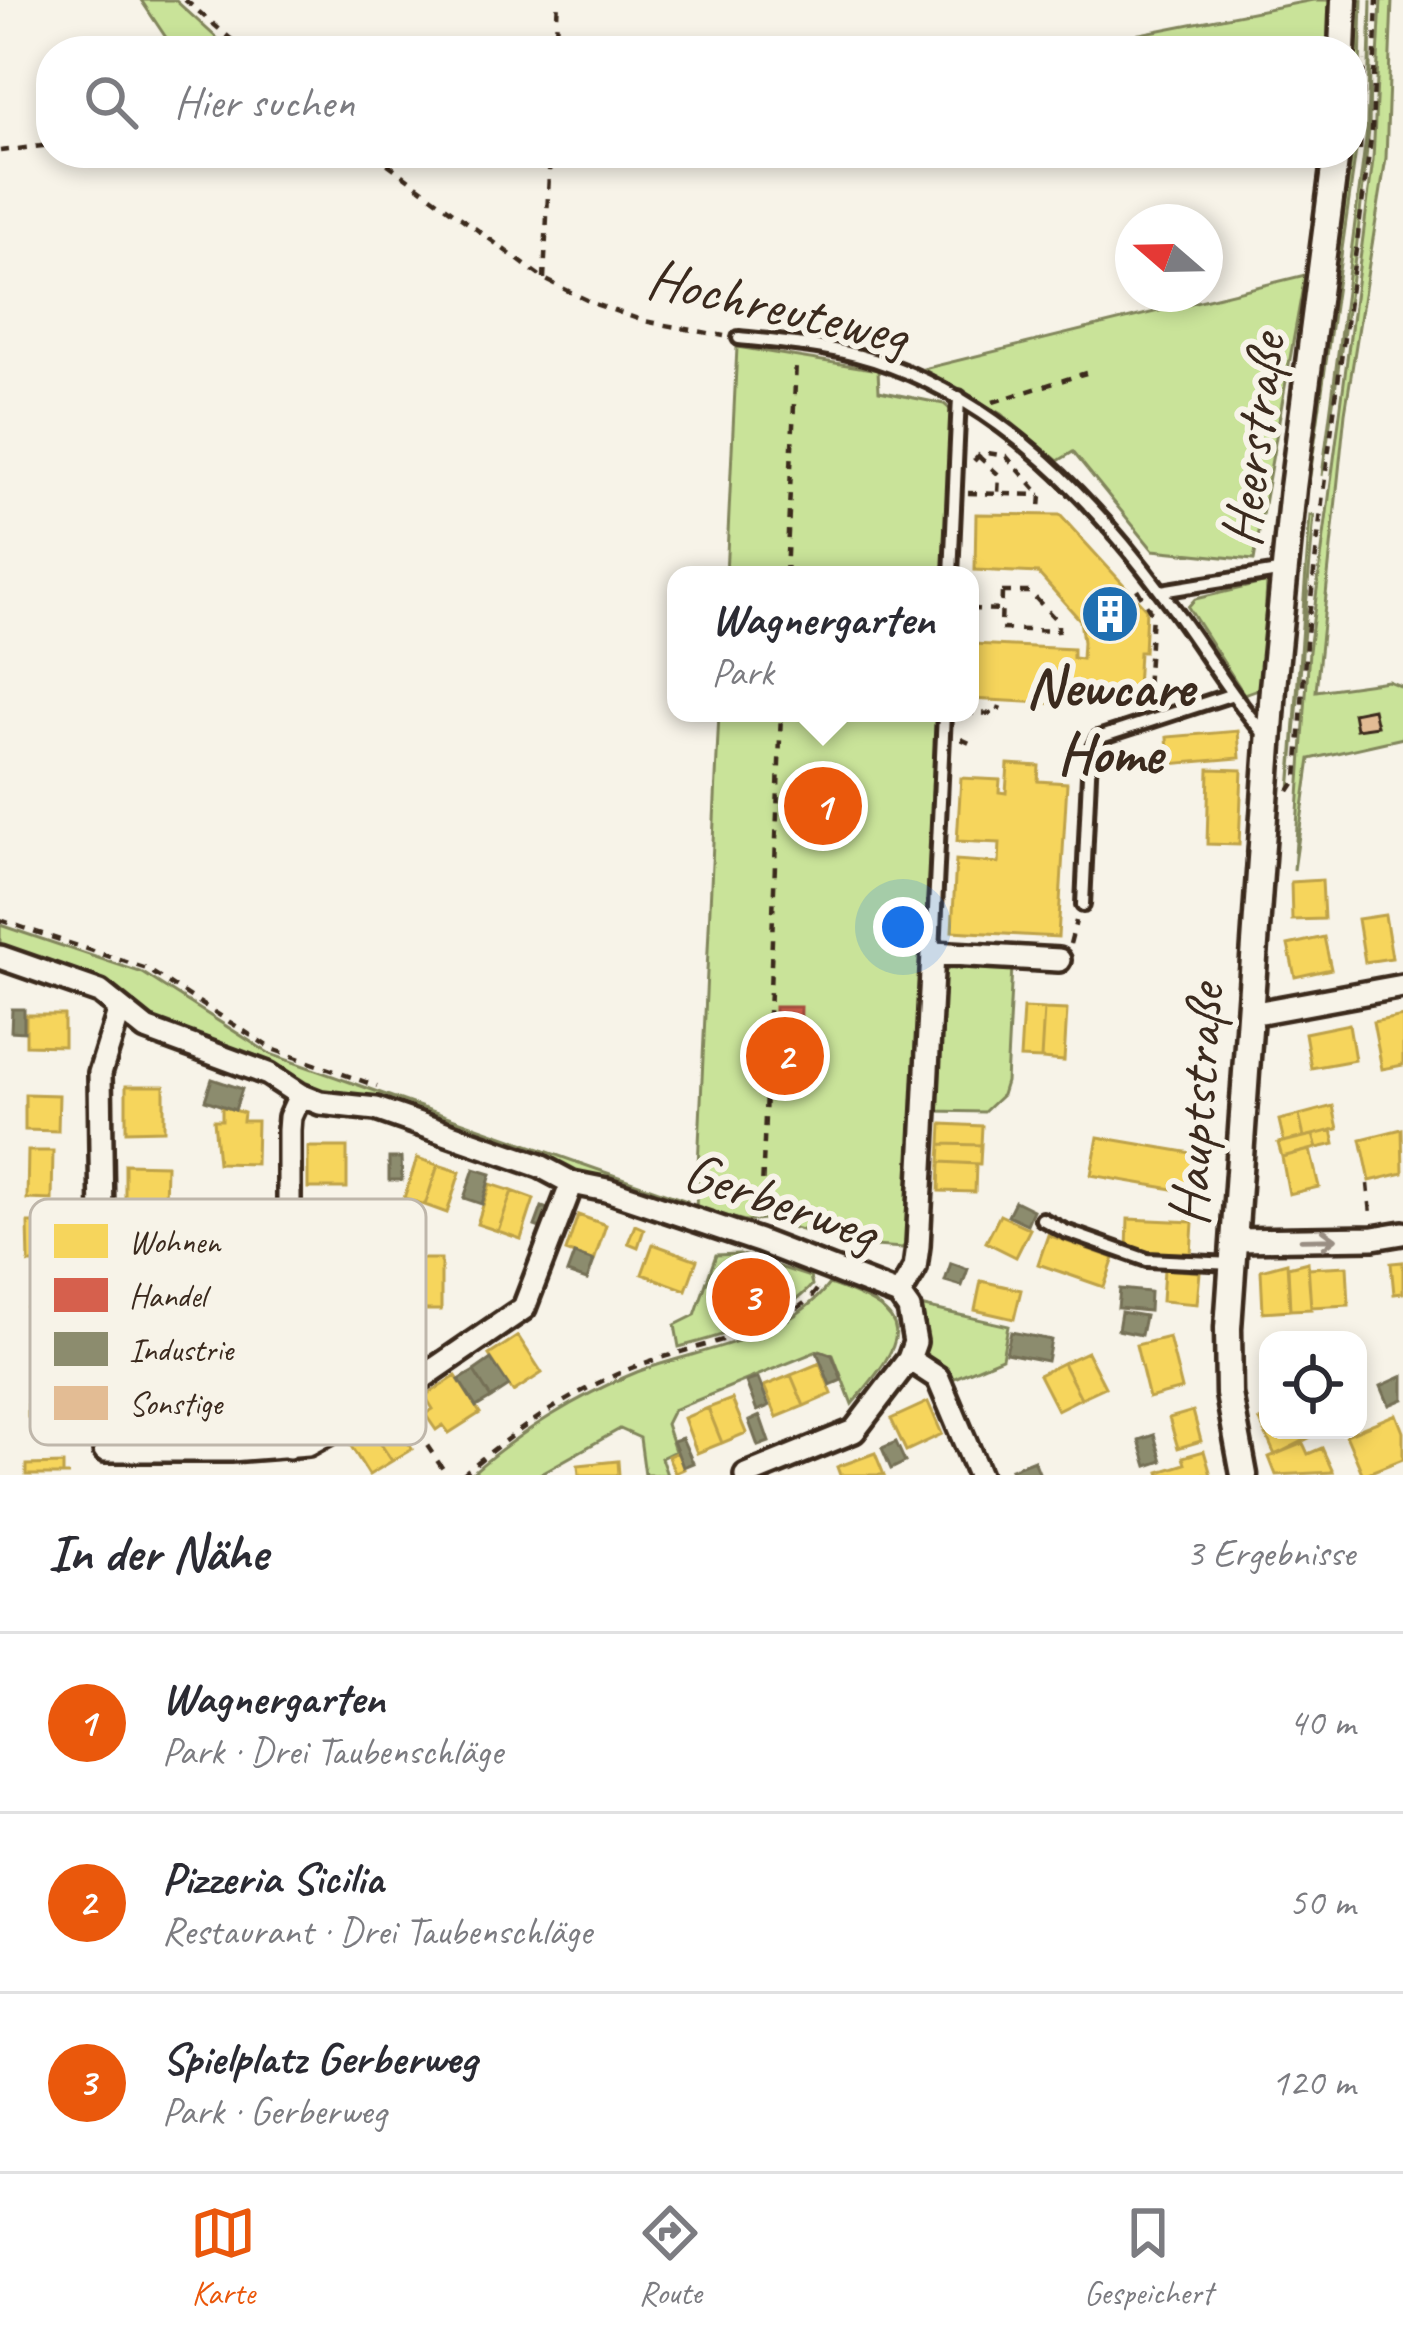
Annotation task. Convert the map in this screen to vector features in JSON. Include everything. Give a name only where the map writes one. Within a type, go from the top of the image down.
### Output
[{"type":"street","points":[[1343,36],[1344,0]]},
{"type":"street","name":"Heerstraße","points":[[1269,740],[1284,571],[1334,168]]},
{"type":"street","name":"Hauptstraße","points":[[1244,1475],[1229,1394],[1228,1328],[1269,740]]},
{"type":"street","points":[[899,1295],[916,1268],[932,953],[1059,960]]},
{"type":"street","name":"Gerberweg","points":[[0,957],[100,992],[146,1029],[268,1073],[300,1095],[336,1106],[376,1109],[540,1166],[572,1183],[607,1190],[759,1241],[899,1295],[914,1324],[909,1359]]},
{"type":"street","points":[[1250,1014],[1403,986]]},
{"type":"street","points":[[102,1199],[101,1061],[119,1009]]},
{"type":"street","points":[[289,1199],[290,1117],[300,1095]]},
{"type":"street","points":[[426,1375],[524,1308],[572,1183]]},
{"type":"street","points":[[1234,1252],[1403,1233]]},
{"type":"street","points":[[746,1475],[854,1431],[909,1359],[938,1378],[979,1475]]},
{"type":"street","points":[[105,1445],[105,1450],[302,1445]]},
{"type":"lane","name":"Hochreuteweg","points":[[739,338],[798,344],[890,365],[1006,425],[1053,466],[1161,591],[1230,695],[1269,740]]},
{"type":"lane","points":[[951,566],[959,397]]},
{"type":"lane","points":[[1161,591],[1284,571]]},
{"type":"lane","points":[[1083,905],[1090,753],[1098,738],[1230,695]]},
{"type":"lane","points":[[932,953],[944,722]]},
{"type":"lane","points":[[1042,1219],[1147,1260],[1234,1252]]},
{"type":"path","points":[[185,0],[227,36]]},
{"type":"path","points":[[556,36],[558,0]]},
{"type":"path","points":[[1367,168],[1377,0]]},
{"type":"path","points":[[0,151],[36,147]]},
{"type":"path","name":"Hochreuteweg","points":[[394,168],[544,279],[644,321],[739,338]]},
{"type":"path","points":[[544,279],[549,168]]},
{"type":"path","points":[[1284,798],[1297,779],[1320,514],[1367,168]]},
{"type":"path","points":[[786,566],[798,344]]},
{"type":"path","points":[[976,407],[1087,373]]},
{"type":"path","points":[[978,456],[995,452],[1006,456],[1041,495],[1040,508]]},
{"type":"path","points":[[978,456],[1000,476],[998,494]]},
{"type":"path","points":[[971,470],[978,456]]},
{"type":"path","points":[[955,493],[1041,495]]},
{"type":"path","points":[[1134,560],[1139,596],[1152,614],[1149,699],[1135,725]]},
{"type":"path","points":[[1002,592],[1030,592],[1058,622],[1058,632],[1001,629],[1002,610],[1002,592]]},
{"type":"path","points":[[979,609],[1002,610]]},
{"type":"path","points":[[979,713],[997,714],[1000,706]]},
{"type":"path","points":[[759,1241],[781,722]]},
{"type":"path","points":[[1059,960],[1069,952],[1070,935],[1083,905]]},
{"type":"path","points":[[0,920],[147,969],[272,1048],[385,1088]]},
{"type":"path","points":[[1368,1184],[1372,1238]]},
{"type":"path","points":[[462,1475],[546,1411],[633,1367],[722,1341],[798,1310],[813,1296],[828,1266]]},
{"type":"path","points":[[426,1444],[447,1475]]},
{"type":"green space","points":[[141,0],[175,0],[215,36],[165,36]]},
{"type":"green space","points":[[1313,0],[1330,0],[1330,36],[1129,36]]},
{"type":"green space","points":[[1357,0],[1362,0],[1361,36],[1356,36]]},
{"type":"green space","points":[[1371,0],[1367,149],[1367,130]]},
{"type":"green space","points":[[1381,0],[1392,0],[1386,158],[1345,413],[1316,691],[1388,681],[1403,687],[1403,738],[1310,759],[1294,870],[1309,651],[1373,160]]},
{"type":"green space","points":[[1350,168],[1353,168],[1309,483]]},
{"type":"green space","points":[[1362,168],[1365,168],[1356,251],[1322,476]]},
{"type":"green space","points":[[1305,275],[1254,560],[1153,550],[1073,452],[1058,461],[1001,414],[923,369],[1155,312],[1223,312],[1223,295]]},
{"type":"green space","points":[[737,347],[878,370],[879,391],[944,404],[953,412],[944,566],[726,566]]},
{"type":"green space","points":[[1310,515],[1314,516],[1290,791]]},
{"type":"green space","points":[[1267,582],[1262,677],[1258,689],[1244,694],[1188,607],[1195,599]]},
{"type":"green space","points":[[719,722],[937,722],[909,1242],[902,1248],[848,1244],[765,1219],[745,1221],[696,1209]]},
{"type":"green space","points":[[0,925],[143,973],[270,1054],[687,1201],[686,1206],[581,1178],[322,1094],[153,1025],[91,977],[0,944]]},
{"type":"green space","points":[[960,961],[1012,966],[1006,1082],[1002,1095],[984,1112],[935,1111],[940,982],[944,972]]},
{"type":"green space","points":[[739,1254],[810,1277],[812,1285],[769,1317],[679,1347],[675,1325],[695,1315],[716,1255]]},
{"type":"green space","points":[[829,1284],[879,1307],[896,1331],[885,1362],[852,1404],[833,1355],[820,1350],[673,1410],[666,1424],[675,1451],[661,1458],[667,1475],[645,1475],[640,1438],[620,1429],[538,1475],[470,1475],[528,1430],[592,1392],[637,1372],[766,1331],[811,1303]]},
{"type":"green space","points":[[911,1304],[1008,1326],[1002,1358],[950,1380],[922,1354],[922,1318]]},
{"type":"building: Wohnen","name":"Newcare Home","points":[[976,514],[1060,515],[1146,609],[1136,708],[979,699],[979,644],[1073,649],[1073,658],[1082,659],[1083,642],[1080,620],[1038,573],[979,570],[975,566]]},
{"type":"building: Wohnen","points":[[1238,731],[1240,758],[1169,764],[1167,737]]},
{"type":"building: Wohnen","points":[[1008,764],[1039,766],[1038,781],[1067,783],[1058,937],[952,931],[956,860],[999,863],[1000,843],[957,841],[961,778],[1000,780],[999,792],[1006,793]]},
{"type":"building: Wohnen","points":[[1209,769],[1242,770],[1239,845],[1207,844]]},
{"type":"building: Wohnen","points":[[1322,880],[1324,919],[1292,920],[1291,882]]},
{"type":"building: Wohnen","points":[[1385,915],[1392,958],[1365,962],[1358,919]]},
{"type":"building: Wohnen","points":[[1324,937],[1331,969],[1295,977],[1288,945]]},
{"type":"building: Wohnen","points":[[1023,1008],[1044,1009],[1041,1059],[1020,1058]]},
{"type":"building: Wohnen","points":[[1044,1009],[1067,1010],[1064,1061],[1041,1059]]},
{"type":"building: Wohnen","points":[[26,1015],[64,1015],[64,1046],[26,1045]]},
{"type":"building: Wohnen","points":[[1403,1016],[1403,1065],[1382,1069],[1373,1022]]},
{"type":"building: Wohnen","points":[[1349,1024],[1355,1060],[1311,1068],[1305,1033]]},
{"type":"building: Wohnen","points":[[126,1086],[164,1086],[164,1130],[126,1131]]},
{"type":"building: Wohnen","points":[[25,1094],[59,1095],[58,1131],[25,1130]]},
{"type":"building: Wohnen","points":[[222,1106],[244,1113],[243,1121],[257,1121],[256,1164],[218,1163],[214,1120],[222,1120]]},
{"type":"building: Wohnen","points":[[1333,1106],[1338,1129],[1304,1137],[1299,1115]]},
{"type":"building: Wohnen","points":[[1299,1115],[1304,1137],[1284,1142],[1279,1120]]},
{"type":"building: Wohnen","points":[[942,1124],[982,1126],[981,1145],[941,1144]]},
{"type":"building: Wohnen","points":[[1402,1129],[1403,1173],[1370,1181],[1361,1139]]},
{"type":"building: Wohnen","points":[[1332,1130],[1335,1144],[1317,1148],[1313,1135]]},
{"type":"building: Wohnen","points":[[1313,1135],[1317,1148],[1282,1157],[1278,1143]]},
{"type":"building: Wohnen","points":[[1098,1137],[1203,1155],[1196,1193],[1091,1175]]},
{"type":"building: Wohnen","points":[[941,1144],[981,1145],[980,1164],[940,1162]]},
{"type":"building: Wohnen","points":[[308,1147],[347,1147],[347,1188],[308,1188]]},
{"type":"building: Wohnen","points":[[1310,1150],[1319,1187],[1289,1194],[1282,1157]]},
{"type":"building: Wohnen","points":[[28,1151],[53,1151],[52,1199],[27,1199]]},
{"type":"building: Wohnen","points":[[417,1158],[438,1165],[426,1202],[404,1198]]},
{"type":"building: Wohnen","points":[[940,1162],[976,1164],[975,1192],[939,1191]]},
{"type":"building: Wohnen","points":[[125,1164],[166,1165],[165,1199],[125,1199]]},
{"type":"building: Wohnen","points":[[438,1165],[460,1172],[447,1213],[426,1202]]},
{"type":"building: Wohnen","points":[[490,1184],[512,1191],[498,1231],[477,1224]]},
{"type":"building: Wohnen","points":[[512,1191],[534,1199],[521,1239],[498,1231]]},
{"type":"building: Wohnen","points":[[578,1215],[606,1225],[594,1261],[566,1251]]},
{"type":"building: Wohnen","points":[[1000,1215],[1030,1229],[1016,1257],[986,1242]]},
{"type":"building: Wohnen","points":[[1128,1219],[1193,1222],[1191,1254],[1127,1251]]},
{"type":"building: Wohnen","points":[[635,1225],[644,1229],[638,1247],[628,1243]]},
{"type":"building: Wohnen","points":[[1048,1235],[1114,1258],[1104,1287],[1038,1264]]},
{"type":"building: Wohnen","points":[[653,1244],[697,1260],[686,1290],[642,1274]]},
{"type":"building: Wohnen","points":[[426,1259],[441,1259],[441,1310],[426,1310]]},
{"type":"building: Wohnen","points":[[1308,1262],[1311,1309],[1290,1310],[1288,1267]]},
{"type":"building: Wohnen","points":[[1403,1262],[1403,1293],[1394,1294],[1391,1263]]},
{"type":"building: Wohnen","points":[[1287,1263],[1290,1310],[1263,1312],[1261,1270]]},
{"type":"building: Wohnen","points":[[1347,1266],[1349,1305],[1311,1307],[1308,1268]]},
{"type":"building: Wohnen","points":[[1164,1269],[1200,1272],[1197,1304],[1162,1301]]},
{"type":"building: Wohnen","points":[[981,1281],[1021,1290],[1014,1319],[975,1310]]},
{"type":"building: Wohnen","points":[[27,1308],[30,1308],[30,1351],[26,1351]]},
{"type":"building: Wohnen","points":[[518,1336],[542,1373],[513,1392],[489,1355]]},
{"type":"building: Wohnen","points":[[1169,1337],[1182,1389],[1149,1398],[1136,1345]]},
{"type":"building: Wohnen","points":[[1087,1352],[1105,1387],[1081,1398],[1063,1363]]},
{"type":"building: Wohnen","points":[[820,1363],[832,1394],[804,1406],[791,1375]]},
{"type":"building: Wohnen","points":[[1063,1363],[1081,1398],[1057,1410],[1039,1375]]},
{"type":"building: Wohnen","points":[[791,1375],[804,1406],[777,1417],[764,1386]]},
{"type":"building: Wohnen","points":[[456,1376],[480,1413],[449,1433],[443,1425],[436,1430],[426,1415],[433,1409],[426,1395]]},
{"type":"building: Wohnen","points":[[732,1399],[746,1433],[722,1443],[708,1408]]},
{"type":"building: Wohnen","points":[[928,1402],[942,1434],[906,1451],[891,1419]]},
{"type":"building: Wohnen","points":[[708,1408],[722,1443],[697,1453],[684,1418]]},
{"type":"building: Wohnen","points":[[1193,1411],[1201,1441],[1178,1448],[1169,1418]]},
{"type":"building: Wohnen","points":[[1396,1414],[1403,1432],[1403,1459],[1363,1475],[1348,1439],[1367,1439],[1367,1426]]},
{"type":"building: Wohnen","points":[[1268,1439],[1307,1439],[1275,1455]]},
{"type":"building: Wohnen","points":[[1303,1443],[1308,1454],[1322,1448],[1333,1472],[1276,1475],[1269,1457]]},
{"type":"building: Wohnen","points":[[350,1445],[382,1445],[392,1461],[369,1475]]},
{"type":"building: Wohnen","points":[[382,1445],[409,1445],[412,1449],[392,1461]]},
{"type":"building: Wohnen","points":[[1204,1451],[1211,1475],[1160,1475],[1185,1464],[1183,1457]]},
{"type":"building: Wohnen","points":[[678,1452],[684,1469],[675,1473],[668,1456]]},
{"type":"building: Wohnen","points":[[875,1453],[884,1475],[840,1475],[837,1467]]},
{"type":"building: Wohnen","points":[[618,1461],[619,1475],[579,1475],[578,1465]]},
{"type":"building: Wohnen","points":[[63,1464],[63,1475],[26,1475],[26,1465]]},
{"type":"building: Handel","points":[[775,1007],[801,1007],[799,1076],[774,1076]]},
{"type":"building: Industrie","points":[[12,1009],[24,1009],[24,1032],[11,1031]]},
{"type":"building: Industrie","points":[[212,1079],[242,1089],[235,1110],[205,1100]]},
{"type":"building: Industrie","points":[[389,1158],[401,1158],[402,1180],[389,1180]]},
{"type":"building: Industrie","points":[[474,1169],[491,1174],[482,1204],[464,1198]]},
{"type":"building: Industrie","points":[[1015,1201],[1033,1210],[1027,1224],[1008,1215]]},
{"type":"building: Industrie","points":[[542,1207],[553,1211],[546,1230],[535,1226]]},
{"type":"building: Industrie","points":[[574,1254],[594,1261],[587,1280],[567,1273]]},
{"type":"building: Industrie","points":[[951,1263],[968,1269],[962,1286],[945,1281]]},
{"type":"building: Industrie","points":[[1120,1289],[1150,1292],[1149,1311],[1118,1308]]},
{"type":"building: Industrie","points":[[1121,1312],[1145,1316],[1141,1335],[1118,1330]]},
{"type":"building: Industrie","points":[[1011,1332],[1051,1340],[1047,1361],[1006,1353]]},
{"type":"building: Industrie","points":[[817,1352],[832,1355],[842,1380],[830,1385]]},
{"type":"building: Industrie","points":[[491,1359],[509,1386],[491,1398],[474,1371]]},
{"type":"building: Industrie","points":[[474,1371],[491,1398],[476,1407],[459,1380]]},
{"type":"building: Industrie","points":[[1403,1376],[1403,1399],[1389,1405],[1381,1386]]},
{"type":"building: Industrie","points":[[758,1378],[769,1406],[757,1411],[746,1382]]},
{"type":"building: Industrie","points":[[760,1416],[769,1442],[758,1446],[749,1421]]},
{"type":"building: Industrie","points":[[1154,1435],[1162,1461],[1147,1466],[1139,1440]]},
{"type":"building: Industrie","points":[[682,1438],[693,1463],[683,1467],[673,1441]]},
{"type":"building: Industrie","points":[[896,1442],[905,1462],[891,1469],[882,1448]]},
{"type":"building: Industrie","points":[[1034,1460],[1040,1475],[1014,1475],[1011,1469]]},
{"type":"building: Sonstige","points":[[1373,709],[1377,726],[1356,729],[1353,713]]},
{"type":"place","name":"Newcare Home","points":[[1110,614]]},
{"type":"place","name":"Wagnergarten","points":[[823,806]]},
{"type":"place","name":"Pizzeria Sicilia","points":[[785,1056]]},
{"type":"place","name":"Spielplatz Gerberweg","points":[[751,1297]]}]
